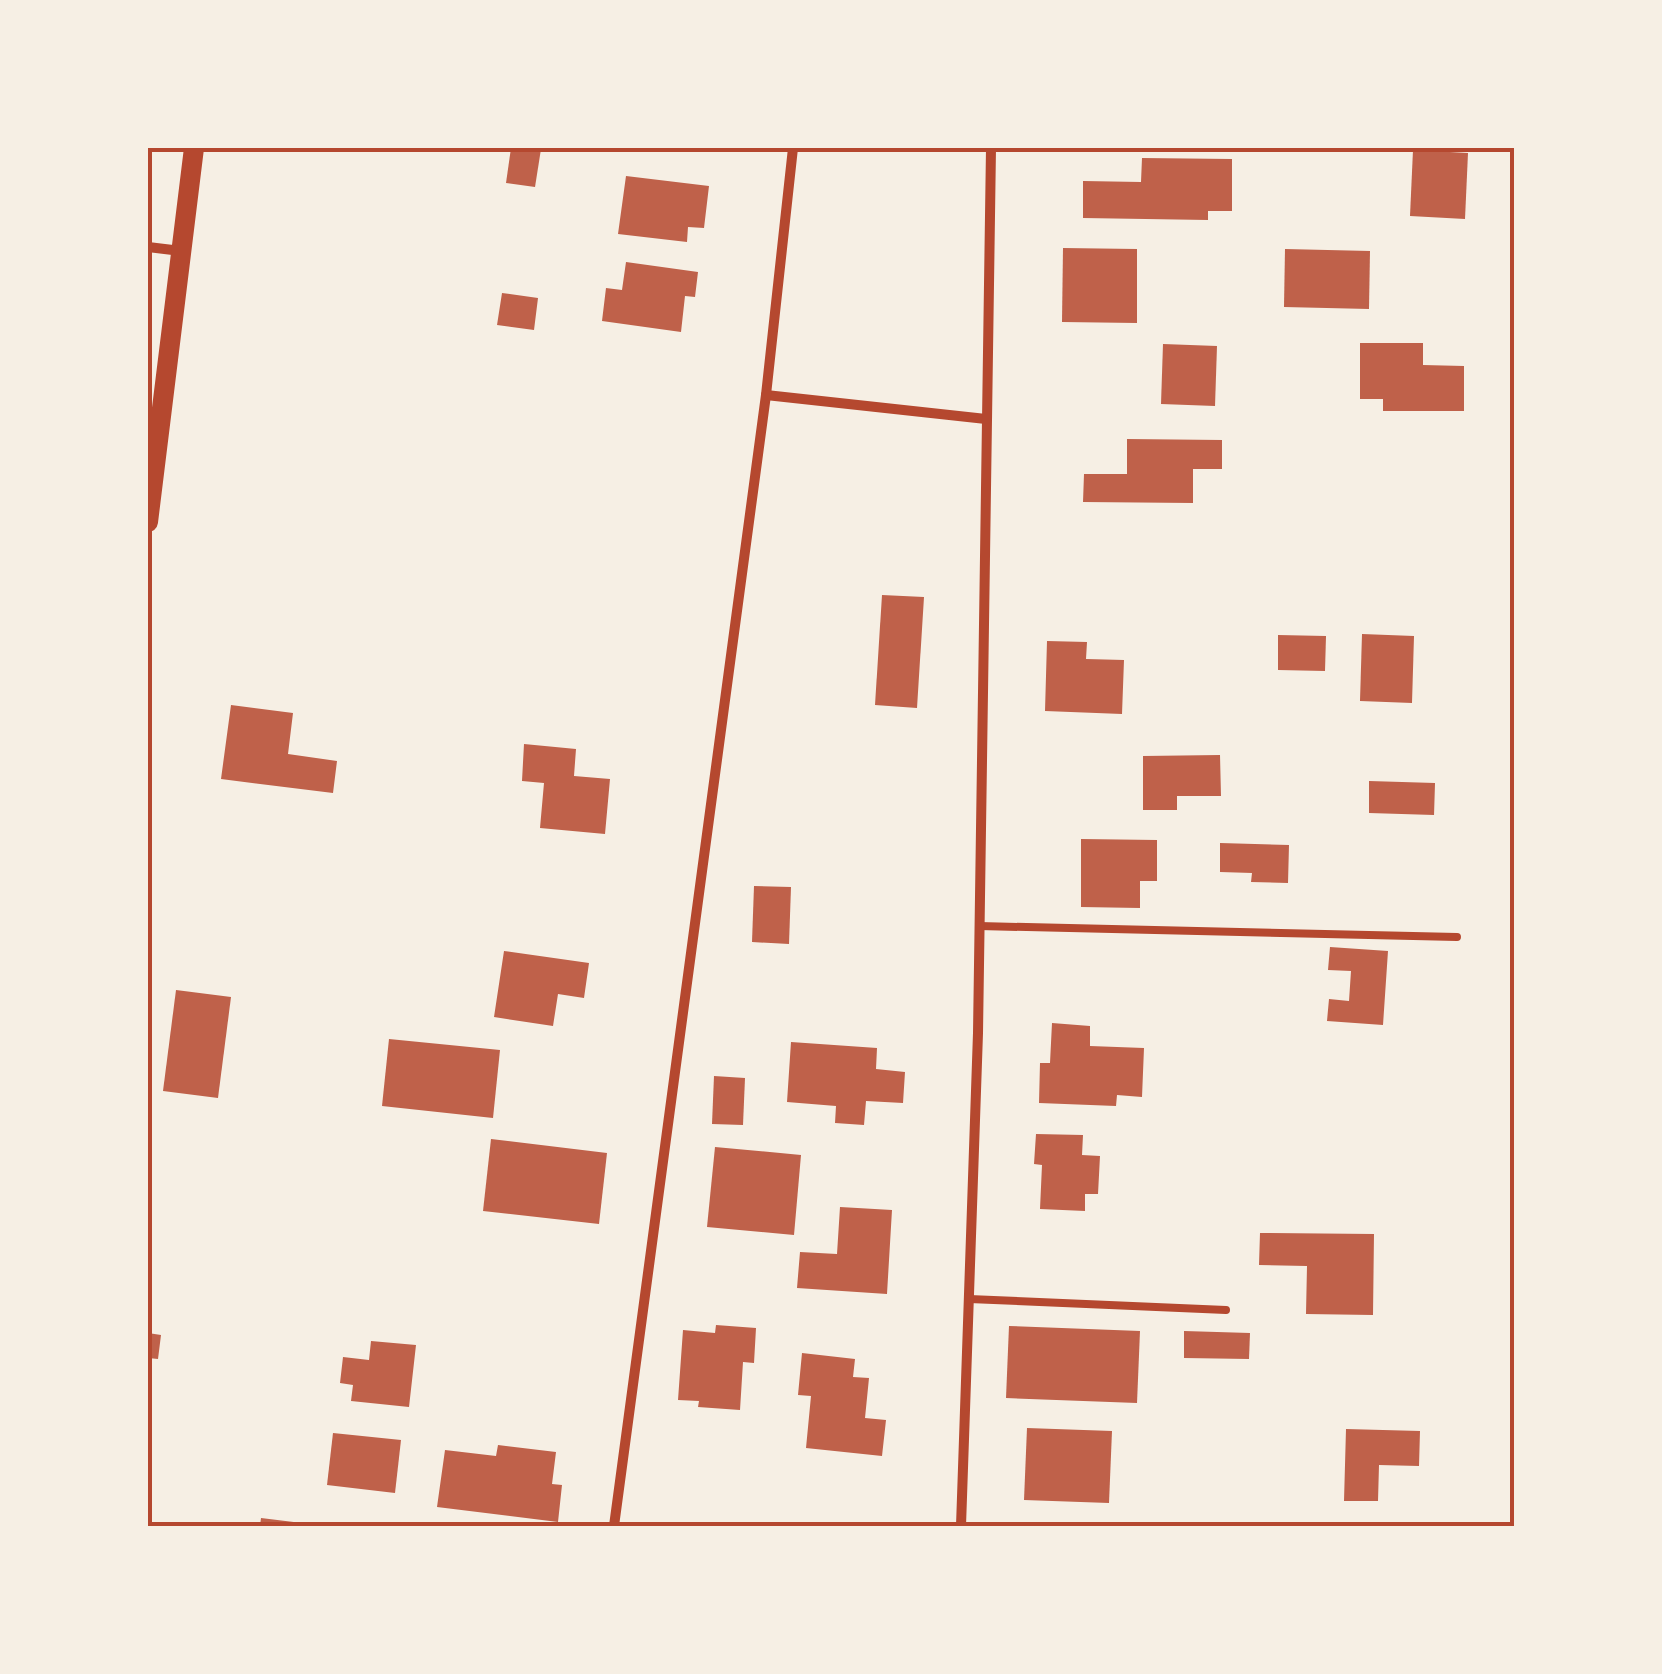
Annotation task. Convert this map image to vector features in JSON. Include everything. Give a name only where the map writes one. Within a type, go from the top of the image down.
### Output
[{"type":"main road","points":[[148,522],[194,148]]},
{"type":"street","points":[[614,1526],[766,395],[793,148]]},
{"type":"street","points":[[960,1526],[979,926],[991,148]]},
{"type":"street","points":[[148,246],[181,251]]},
{"type":"street","points":[[766,395],[986,419]]},
{"type":"lane","points":[[979,926],[1457,937]]},
{"type":"lane","points":[[969,1299],[1226,1310]]},
{"type":"building","points":[[511,148],[541,149],[535,187],[506,183]]},
{"type":"building","points":[[1413,150],[1468,153],[1465,219],[1410,216]]},
{"type":"building","points":[[1142,158],[1232,159],[1232,211],[1208,211],[1208,220],[1083,218],[1083,181],[1141,182]]},
{"type":"building","points":[[626,176],[709,186],[704,228],[688,227],[687,242],[618,234]]},
{"type":"building","points":[[1063,248],[1137,249],[1137,323],[1062,322]]},
{"type":"building","points":[[1285,249],[1370,251],[1369,309],[1284,307]]},
{"type":"building","points":[[626,262],[698,272],[695,297],[685,296],[681,332],[602,321],[606,288],[622,290]]},
{"type":"building","points":[[502,293],[538,298],[534,330],[497,325]]},
{"type":"building","points":[[1360,343],[1423,343],[1423,365],[1464,366],[1464,411],[1383,411],[1383,399],[1360,399]]},
{"type":"building","points":[[1163,344],[1217,346],[1215,406],[1161,404]]},
{"type":"building","points":[[1127,439],[1222,440],[1222,469],[1193,469],[1193,503],[1083,502],[1084,474],[1127,474]]},
{"type":"building","points":[[882,595],[924,597],[917,708],[875,705]]},
{"type":"building","points":[[1362,634],[1414,636],[1412,703],[1360,701]]},
{"type":"building","points":[[1278,635],[1326,636],[1325,671],[1278,670]]},
{"type":"building","points":[[1047,641],[1087,642],[1086,659],[1124,660],[1122,714],[1045,711]]},
{"type":"building","points":[[231,705],[293,713],[288,754],[337,761],[333,793],[221,779]]},
{"type":"building","points":[[524,744],[576,749],[574,776],[610,779],[605,834],[540,828],[544,783],[522,781]]},
{"type":"building","points":[[1220,755],[1221,796],[1177,796],[1177,810],[1143,810],[1143,756]]},
{"type":"building","points":[[1369,781],[1435,783],[1434,815],[1369,813]]},
{"type":"building","points":[[1081,839],[1157,840],[1157,881],[1140,881],[1140,908],[1081,907]]},
{"type":"building","points":[[1220,843],[1289,845],[1288,883],[1251,882],[1252,873],[1220,872]]},
{"type":"building","points":[[754,886],[791,887],[789,944],[752,942]]},
{"type":"building","points":[[1330,947],[1388,951],[1383,1025],[1327,1021],[1329,999],[1349,1001],[1351,971],[1328,970]]},
{"type":"building","points":[[504,951],[589,963],[584,998],[558,994],[553,1026],[494,1017]]},
{"type":"building","points":[[176,990],[231,997],[218,1098],[163,1091]]},
{"type":"building","points":[[1052,1023],[1090,1026],[1090,1046],[1144,1048],[1142,1097],[1117,1095],[1116,1106],[1039,1103],[1040,1063],[1050,1063]]},
{"type":"building","points":[[389,1039],[500,1050],[493,1118],[382,1106]]},
{"type":"building","points":[[791,1042],[877,1048],[876,1069],[905,1072],[903,1103],[866,1101],[864,1125],[835,1123],[836,1106],[787,1102]]},
{"type":"building","points":[[714,1076],[745,1078],[743,1125],[712,1124]]},
{"type":"building","points":[[1036,1134],[1083,1135],[1082,1155],[1100,1156],[1098,1194],[1085,1194],[1085,1211],[1040,1209],[1042,1165],[1034,1164]]},
{"type":"building","points":[[491,1139],[607,1153],[599,1224],[483,1211]]},
{"type":"building","points":[[715,1147],[801,1155],[794,1235],[707,1227]]},
{"type":"building","points":[[840,1207],[892,1210],[887,1294],[797,1288],[800,1252],[837,1254]]},
{"type":"building","points":[[1260,1233],[1374,1234],[1373,1315],[1306,1314],[1307,1266],[1259,1265]]},
{"type":"building","points":[[716,1325],[756,1328],[754,1363],[743,1362],[740,1410],[698,1407],[699,1401],[678,1400],[683,1330],[715,1333]]},
{"type":"building","points":[[1009,1326],[1140,1331],[1137,1403],[1006,1398]]},
{"type":"building","points":[[1184,1331],[1250,1333],[1249,1359],[1184,1358]]},
{"type":"building","points":[[148,1333],[161,1335],[158,1359],[148,1358]]},
{"type":"building","points":[[371,1341],[416,1345],[409,1407],[351,1401],[353,1385],[340,1383],[343,1357],[369,1360]]},
{"type":"building","points":[[802,1353],[855,1359],[853,1377],[869,1378],[865,1418],[886,1420],[882,1456],[806,1448],[811,1396],[798,1395]]},
{"type":"building","points":[[1027,1428],[1112,1431],[1109,1503],[1024,1500]]},
{"type":"building","points":[[1346,1429],[1420,1431],[1419,1466],[1379,1465],[1378,1501],[1344,1501]]},
{"type":"building","points":[[333,1433],[401,1440],[395,1493],[327,1485]]},
{"type":"building","points":[[498,1445],[556,1452],[552,1484],[562,1485],[558,1522],[437,1507],[445,1450],[496,1456]]},
{"type":"building","points":[[261,1518],[310,1524],[310,1526],[260,1526]]}]
